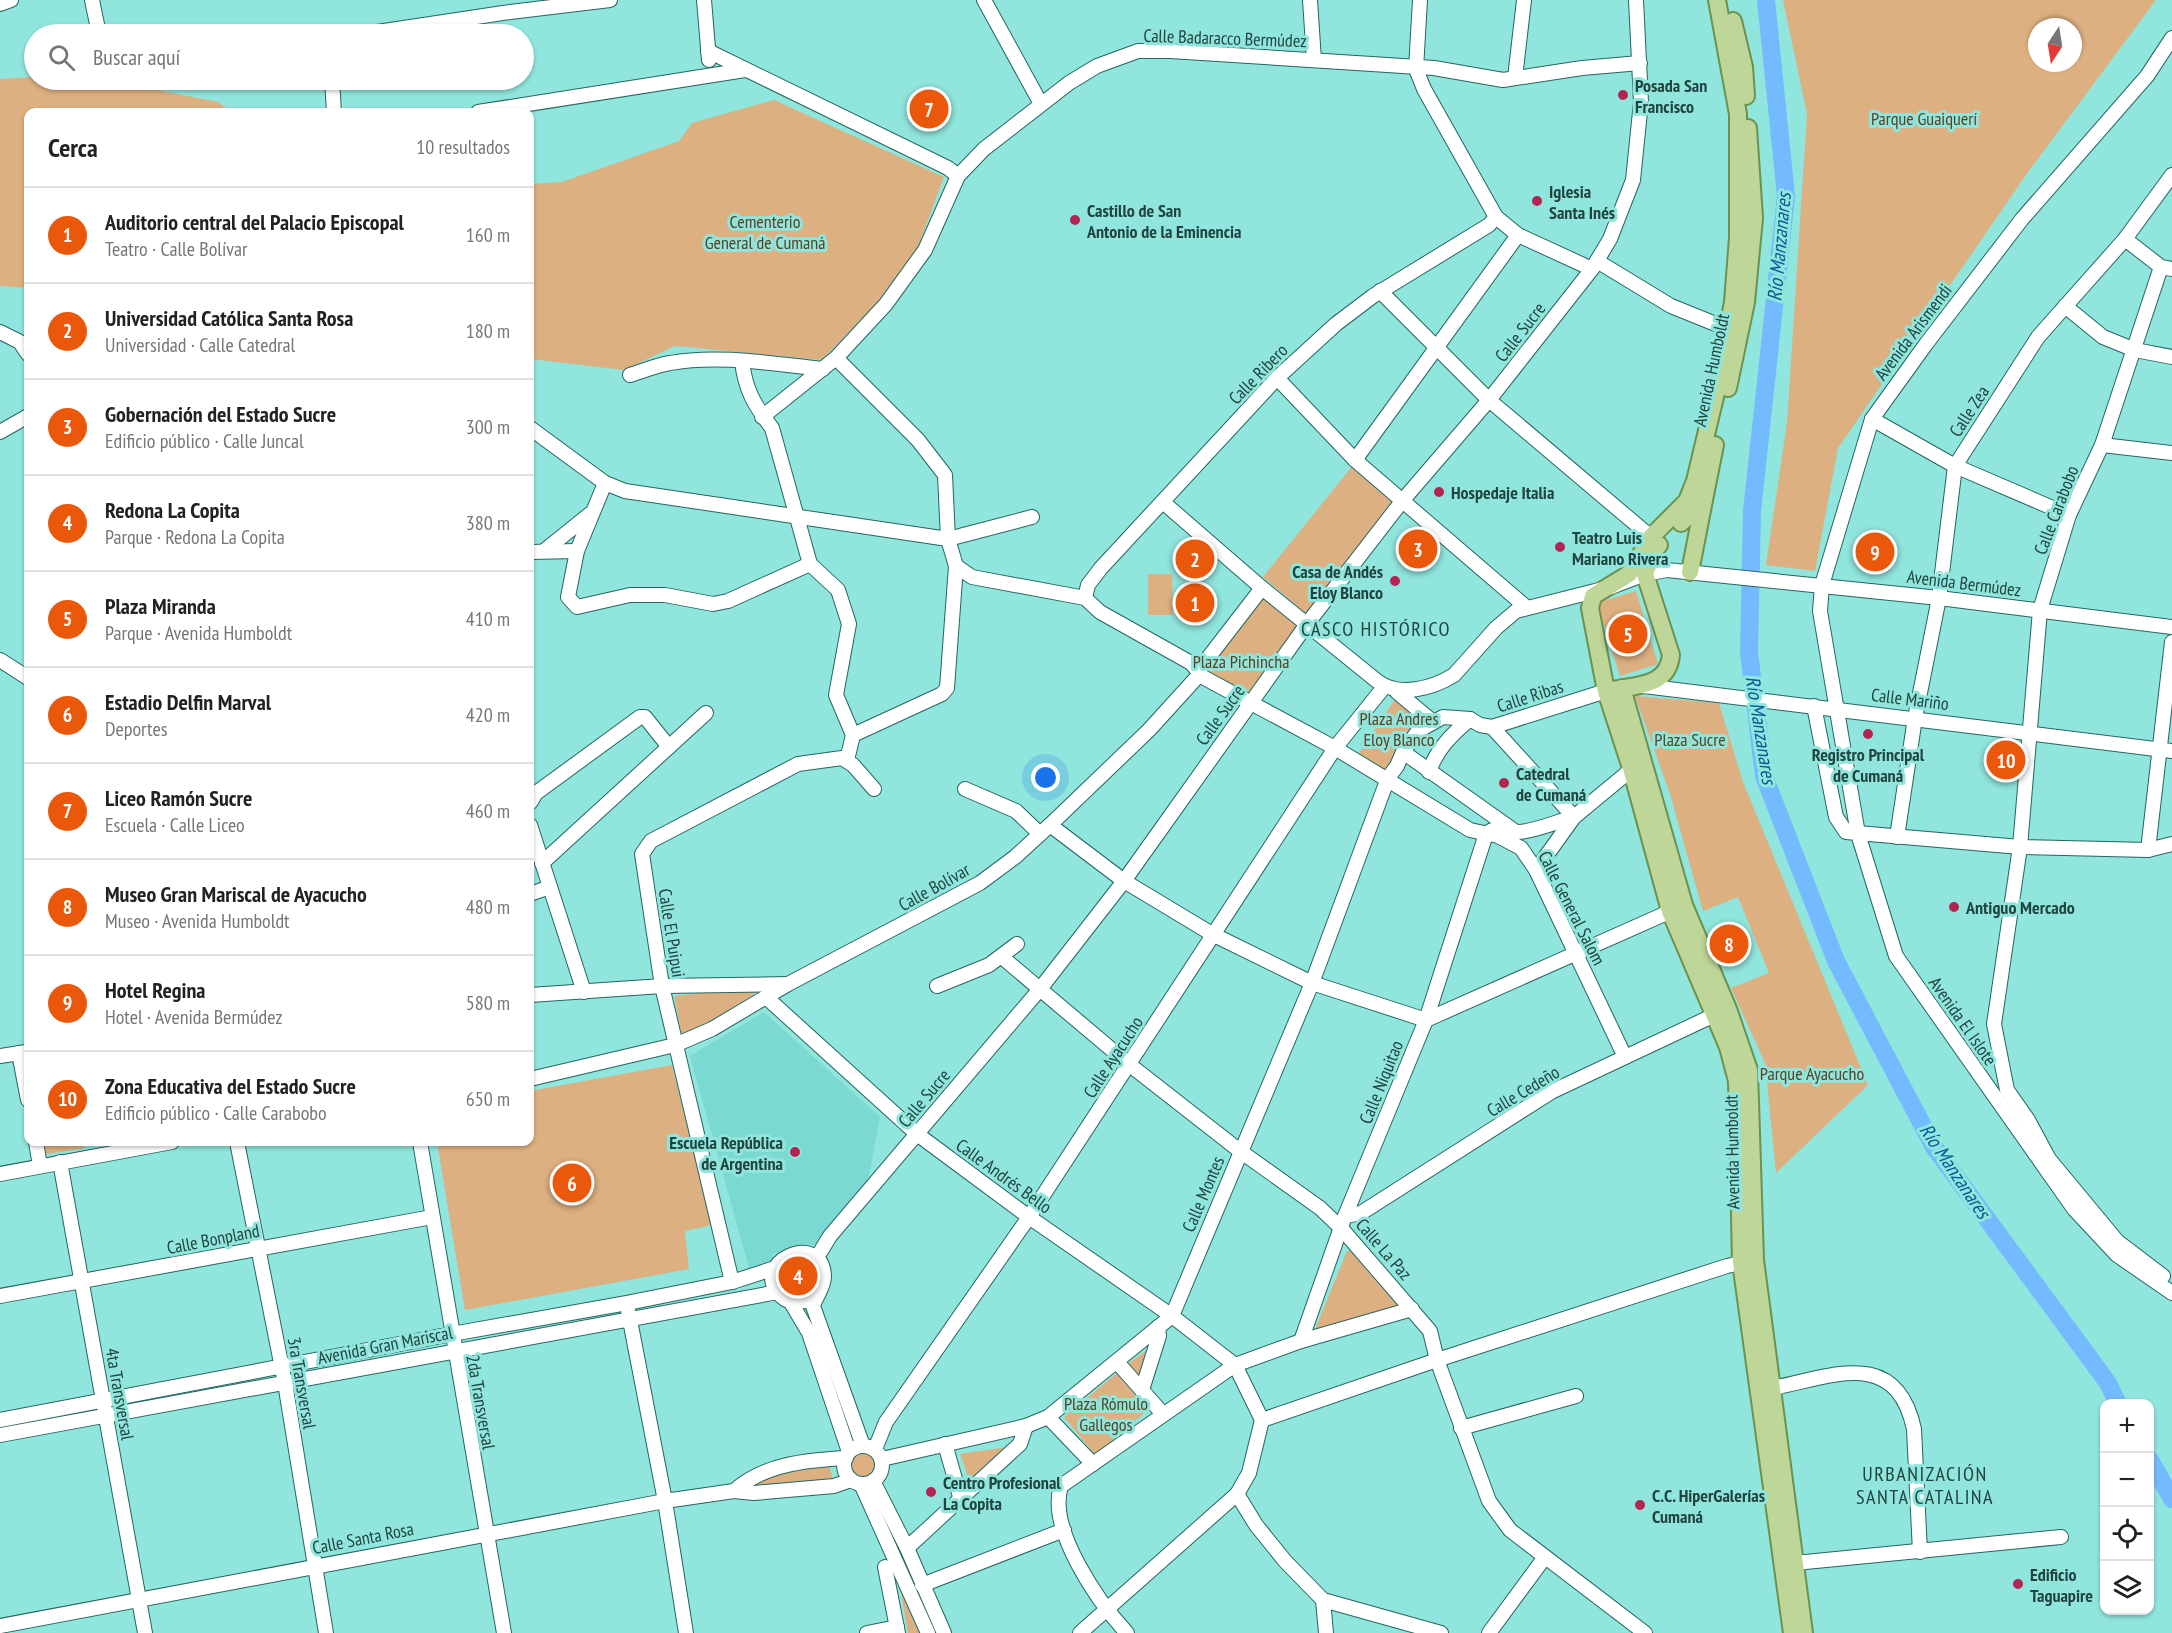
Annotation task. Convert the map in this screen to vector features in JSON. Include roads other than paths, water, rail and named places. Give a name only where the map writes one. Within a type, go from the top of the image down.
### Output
[{"type":"main road","name":"Avenida Humboldt","points":[[1717,0],[1738,114],[1738,238],[1733,302],[1728,329],[1695,481],[1687,501],[1651,537],[1629,574],[1593,596],[1590,601],[1677,908],[1721,1012],[1749,1070],[1745,1150],[1748,1261],[1789,1564],[1804,1633]]},
{"type":"main road","name":"Avenida Humboldt","points":[[1694,572],[1704,500],[1746,302],[1754,218],[1744,67],[1728,0]]},
{"type":"main road","points":[[1614,689],[1644,686],[1661,676],[1670,667],[1671,655],[1645,574],[1654,550],[1704,500]]},
{"type":"main road","name":"Avenida Humboldt","points":[[1748,1261],[1773,1388],[1789,1564],[1792,1633]]},
{"type":"street","points":[[0,4],[11,0]]},
{"type":"street","points":[[92,0],[97,24]]},
{"type":"street","points":[[416,24],[510,6],[610,0]]},
{"type":"street","points":[[704,0],[711,74]]},
{"type":"street","points":[[984,0],[1041,104]]},
{"type":"street","points":[[1310,0],[1314,60]]},
{"type":"street","points":[[1420,0],[1416,69],[1424,89],[1496,217],[1518,235],[1594,265],[1671,306],[1728,329]]},
{"type":"street","points":[[1515,78],[1524,0]]},
{"type":"street","name":"Calle Sucre","points":[[816,1259],[830,1236],[1040,989],[1124,881],[1307,624],[1403,500],[1489,400],[1594,265],[1610,239],[1633,180],[1641,102],[1636,0]]},
{"type":"street","name":"Avenida Arismendi","points":[[1835,707],[1820,611],[1822,585],[1872,419],[1926,344],[2022,219],[2147,76],[2172,38]]},
{"type":"street","points":[[708,51],[948,168],[958,176]]},
{"type":"street","name":"Calle Badaracco Bermúdez","points":[[762,417],[824,369],[886,304],[925,250],[958,176],[984,149],[1041,104],[1097,66],[1138,51],[1434,69],[1503,80],[1582,68],[1640,63]]},
{"type":"street","points":[[503,108],[747,70]]},
{"type":"street","points":[[333,90],[334,108]]},
{"type":"street","name":"Calle Zea","points":[[1897,837],[1915,718],[1939,598],[1955,466],[2038,337],[2125,239],[2172,175]]},
{"type":"street","name":"Calle Ribero","points":[[1085,598],[1088,585],[1101,568],[1164,503],[1277,378],[1336,324],[1380,291],[1489,225],[1496,217]]},
{"type":"street","points":[[1355,460],[1518,235]]},
{"type":"street","points":[[2125,239],[2166,268]]},
{"type":"street","name":"Calle Carabobo","points":[[2020,847],[2040,610],[2069,515],[2102,445],[2166,268]]},
{"type":"street","points":[[1380,291],[1489,400],[1651,537]]},
{"type":"street","points":[[2065,306],[2103,337],[2135,350],[2172,357]]},
{"type":"street","points":[[0,332],[20,342],[24,348]]},
{"type":"street","points":[[836,358],[918,440],[945,475],[948,539],[956,566],[947,688],[942,694],[853,735]]},
{"type":"street","points":[[630,375],[670,363],[742,361],[824,369]]},
{"type":"street","points":[[742,361],[747,392],[762,417],[772,428],[810,564],[838,590],[849,624],[836,695],[853,735],[847,760],[874,789]]},
{"type":"street","points":[[1277,378],[1355,460],[1526,607],[1507,617],[1454,675],[1445,680],[1391,689]]},
{"type":"street","points":[[0,432],[24,418]]},
{"type":"street","points":[[1872,419],[1955,466],[2069,515]]},
{"type":"street","points":[[534,432],[605,483],[625,491],[948,539],[1032,517]]},
{"type":"street","points":[[2102,445],[2172,453]]},
{"type":"street","points":[[605,483],[577,550],[568,597],[577,607],[630,595],[665,595],[713,604],[728,601],[810,564]]},
{"type":"street","points":[[1164,503],[1262,588],[1433,722],[1418,731],[1388,778]]},
{"type":"street","points":[[544,551],[594,511]]},
{"type":"street","points":[[534,552],[577,550]]},
{"type":"street","name":"Calle General Salom","points":[[956,566],[972,577],[1085,598],[1100,612],[1191,663],[1199,673],[1388,778],[1470,831],[1498,836],[1521,848],[1536,870],[1625,1057]]},
{"type":"street","name":"Avenida Bermúdez","points":[[1526,607],[1611,587],[1645,574],[1666,570],[1939,598],[2172,627]]},
{"type":"street","name":"Calle Bolívar","points":[[534,1078],[675,1045],[712,1029],[788,984],[980,883],[1015,857],[1149,730],[1199,673],[1262,588]]},
{"type":"street","points":[[2148,850],[2166,750],[2172,642]]},
{"type":"street","points":[[0,660],[24,675]]},
{"type":"street","name":"Calle Mariño","points":[[1644,686],[1779,703],[1835,707],[2166,750]]},
{"type":"street","name":"Calle Ayacucho","points":[[862,1482],[881,1472],[873,1451],[886,1422],[1029,1217],[1335,748],[1391,689]]},
{"type":"street","name":"Calle Ribas","points":[[1433,722],[1443,717],[1470,719],[1480,725],[1492,727],[1614,689]]},
{"type":"street","points":[[1814,706],[1836,817],[1846,832],[2020,847],[2148,850],[2172,844]]},
{"type":"street","name":"Avenida El Islote","points":[[1835,707],[1857,834],[1896,956],[2074,1209],[2117,1255],[2172,1293]]},
{"type":"street","points":[[542,863],[706,713]]},
{"type":"street","points":[[534,796],[640,717],[645,717],[669,747]]},
{"type":"street","points":[[1429,772],[1433,759],[1454,732],[1470,719]]},
{"type":"street","points":[[1492,727],[1574,817]]},
{"type":"street","points":[[1403,752],[1518,832]]},
{"type":"street","name":"Calle El Puipui","points":[[732,1282],[662,986],[642,854],[651,841],[798,764],[842,758],[847,760]]},
{"type":"street","points":[[1536,870],[1574,817],[1637,765]]},
{"type":"street","name":"Calle Montes","points":[[847,1455],[945,1444],[1026,1426],[1048,1417],[1172,1316],[1312,983],[1388,778]]},
{"type":"street","points":[[965,789],[1016,811],[1124,881],[1212,934],[1312,983],[1426,1020],[1677,908]]},
{"type":"street","points":[[1486,834],[1491,830],[1503,828],[1518,832],[1574,817]]},
{"type":"street","name":"Calle Niquitao","points":[[1302,1341],[1343,1222],[1426,1020],[1486,834]]},
{"type":"street","points":[[534,838],[584,992]]},
{"type":"street","name":"Avenida El Islote","points":[[2020,847],[1994,1024],[2007,1090],[2028,1120],[2049,1160],[2117,1241],[2172,1282]]},
{"type":"street","points":[[534,893],[550,887]]},
{"type":"street","points":[[937,986],[1003,958],[1017,944]]},
{"type":"street","name":"Calle La Paz","points":[[1003,958],[1130,1065],[1240,1151],[1343,1222],[1430,1331],[1437,1360],[1489,1501],[1509,1530],[1645,1633]]},
{"type":"street","points":[[534,995],[662,986],[788,984]]},
{"type":"street","name":"Calle Andrés Bello","points":[[766,998],[917,1134],[1029,1217],[1172,1316],[1235,1365]]},
{"type":"street","name":"Calle Cedeño","points":[[1343,1222],[1361,1213],[1551,1092],[1721,1012]]},
{"type":"street","points":[[0,1056],[24,1052]]},
{"type":"street","points":[[37,1146],[40,1166]]},
{"type":"street","points":[[0,1174],[60,1162],[91,1148],[118,1146]]},
{"type":"street","name":"3ra Transversal","points":[[238,1146],[256,1249],[285,1383],[326,1633]]},
{"type":"street","name":"2da Transversal","points":[[421,1146],[485,1533],[504,1633]]},
{"type":"street","name":"4ta Transversal","points":[[60,1162],[145,1633]]},
{"type":"street","name":"Calle Bonpland","points":[[0,1296],[432,1217]]},
{"type":"street","points":[[873,1451],[813,1306],[822,1288],[824,1278],[822,1268],[816,1259],[804,1253],[790,1254],[775,1268],[774,1283],[778,1292],[790,1301],[809,1334],[847,1455],[845,1469],[862,1482],[907,1548],[944,1633]]},
{"type":"street","points":[[1262,1420],[1437,1360],[1748,1261]]},
{"type":"street","name":"Avenida Gran Mariscal","points":[[0,1420],[285,1383],[454,1350],[628,1310],[775,1268]]},
{"type":"street","name":"Avenida Gran Mariscal","points":[[0,1435],[104,1408],[282,1368],[452,1334],[778,1292]]},
{"type":"street","points":[[790,1301],[803,1302],[816,1297]]},
{"type":"street","points":[[1127,1633],[1107,1611],[1079,1564],[1064,1530],[1059,1502],[1061,1486],[1235,1365],[1302,1341],[1412,1309]]},
{"type":"street","points":[[628,1310],[686,1633]]},
{"type":"street","points":[[1142,1390],[1159,1336],[1158,1327]]},
{"type":"street","points":[[1117,1362],[1163,1414]]},
{"type":"street","points":[[1080,1633],[1237,1494],[1249,1473],[1262,1420],[1235,1365]]},
{"type":"street","points":[[1773,1388],[1863,1371],[1883,1379],[1896,1390],[1910,1409],[1914,1429],[1920,1552]]},
{"type":"street","points":[[1461,1428],[1576,1396]]},
{"type":"street","points":[[1048,1417],[1093,1464]]},
{"type":"street","points":[[907,1548],[1020,1444],[1026,1426]]},
{"type":"street","points":[[945,1444],[961,1500]]},
{"type":"street","name":"Calle Santa Rosa","points":[[734,1491],[758,1474],[785,1466],[847,1455]]},
{"type":"street","points":[[862,1482],[928,1633]]},
{"type":"street","name":"Calle Santa Rosa","points":[[0,1626],[314,1565],[664,1501],[734,1491],[754,1493],[790,1491],[862,1482]]},
{"type":"street","points":[[1237,1494],[1256,1525],[1285,1561],[1323,1600],[1441,1633]]},
{"type":"street","points":[[922,1585],[1064,1530]]},
{"type":"street","points":[[1789,1564],[2061,1537]]},
{"type":"street","points":[[1489,1633],[1545,1557]]},
{"type":"street","points":[[867,1633],[897,1630],[885,1567]]},
{"type":"street","points":[[1323,1600],[1326,1633]]},
{"type":"waterway","name":"Río Manzanares","points":[[1766,0],[1786,196],[1752,511],[1749,652],[1764,776],[1836,961],[1934,1147],[2108,1383],[2116,1399]]},
{"type":"waterway","name":"Río Manzanares","points":[[2154,1467],[2172,1499]]},
{"type":"place","name":"Posada San Francisco","points":[[1623,95]]},
{"type":"place","name":"Liceo Ramón Sucre","points":[[929,109]]},
{"type":"place","name":"Iglesia Santa Inés","points":[[1537,201]]},
{"type":"place","name":"Castillo de San Antonio de la Eminencia","points":[[1075,220]]},
{"type":"place","name":"Hospedaje Italia","points":[[1439,492]]},
{"type":"place","name":"Teatro Luis Mariano Rivera","points":[[1560,547]]},
{"type":"place","name":"Gobernación del Estado Sucre","points":[[1418,549]]},
{"type":"place","name":"Hotel Regina","points":[[1875,552]]},
{"type":"place","name":"Universidad Católica Santa Rosa","points":[[1195,559]]},
{"type":"place","name":"Casa de Andés Eloy Blanco","points":[[1395,581]]},
{"type":"place","name":"Auditorio central del Palacio Episcopal","points":[[1195,603]]},
{"type":"place","name":"Plaza Miranda","points":[[1628,634]]},
{"type":"place","name":"Registro Principal de Cumaná","points":[[1868,734]]},
{"type":"place","name":"Zona Educativa del Estado Sucre","points":[[2006,760]]},
{"type":"place","name":"Catedral de Cumaná","points":[[1504,783]]},
{"type":"place","name":"Antiguo Mercado","points":[[1954,907]]},
{"type":"place","name":"Museo Gran Mariscal de Ayacucho","points":[[1729,944]]},
{"type":"place","name":"Escuela República de Argentina","points":[[795,1152]]},
{"type":"place","name":"Estadio Delfin Marval","points":[[572,1183]]},
{"type":"place","name":"Redona La Copita","points":[[798,1276]]},
{"type":"place","name":"Centro Profesional La Copita","points":[[931,1492]]},
{"type":"place","name":"C.C. HiperGalerías Cumaná","points":[[1640,1505]]},
{"type":"place","name":"Edificio Taguapire","points":[[2018,1584]]},
{"type":"district","name":"CASCO HISTÓRICO","points":[[1376,629]]},
{"type":"district","name":"URBANIZACIÓN SANTA CATALINA","points":[[1925,1486]]},
{"type":"park label","name":"Parque Guaiquerí","points":[[1924,118]]},
{"type":"park label","name":"Cementerio General de Cumaná","points":[[765,231]]},
{"type":"park label","name":"Plaza Pichincha","points":[[1241,661]]},
{"type":"park label","name":"Plaza Andres Eloy Blanco","points":[[1399,728]]},
{"type":"park label","name":"Plaza Sucre","points":[[1690,739]]},
{"type":"park label","name":"Parque Ayacucho","points":[[1812,1073]]},
{"type":"park label","name":"Plaza Rómulo Gallegos","points":[[1106,1413]]}]
